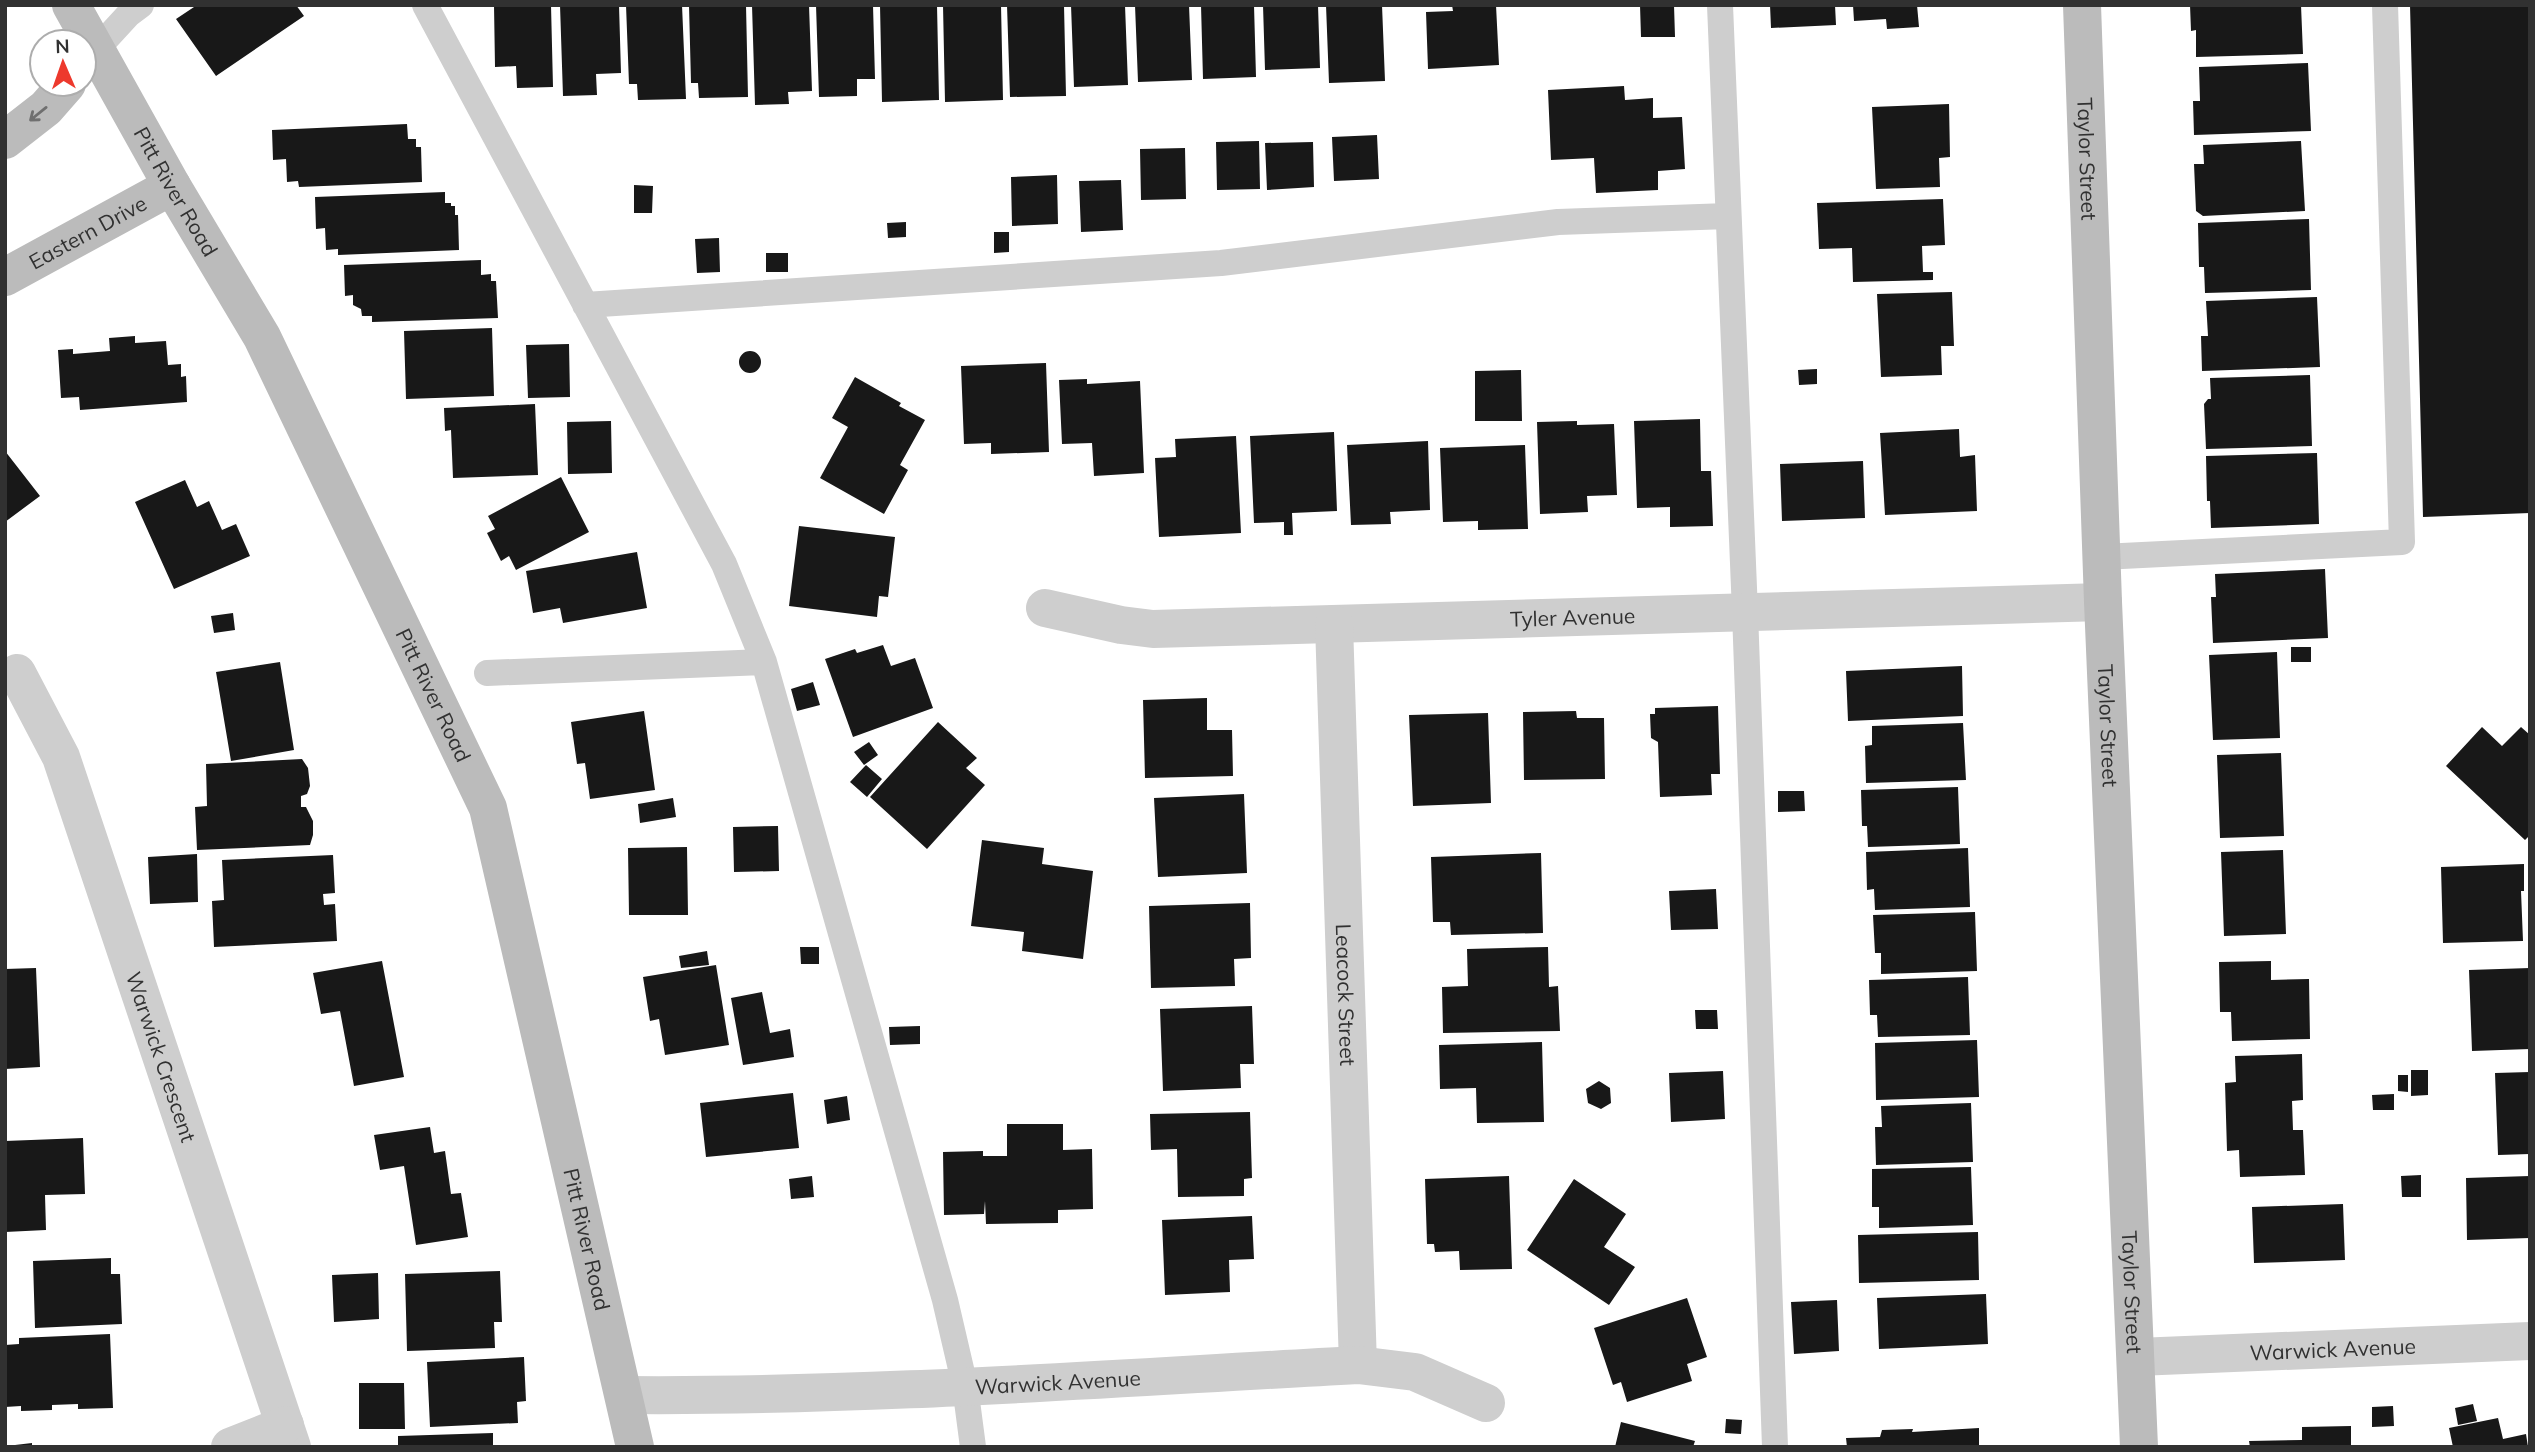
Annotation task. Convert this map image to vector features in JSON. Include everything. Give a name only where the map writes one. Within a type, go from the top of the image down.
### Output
[{"type":"street","name":"Pitt River Road","points":[[71,5],[79,28]]},
{"type":"street","name":"Taylor Street","points":[[2082,5],[2103,602],[2139,1447]]},
{"type":"street","name":"Pitt River Road","points":[[98,70],[172,186],[262,337],[488,808],[635,1447]]},
{"type":"street","points":[[5,140],[55,98]]},
{"type":"street","name":"Eastern Drive","points":[[5,277],[172,186]]},
{"type":"street","name":"Tyler Avenue","points":[[1045,608],[1121,625],[1153,629],[2103,602]]},
{"type":"street","name":"Leacock Street","points":[[1334,624],[1358,1365]]},
{"type":"street","name":"Warwick Crescent","points":[[17,673],[61,757],[289,1436]]},
{"type":"street","name":"Warwick Avenue","points":[[2137,1357],[2530,1341]]},
{"type":"street","name":"Warwick Avenue","points":[[624,1395],[704,1395],[965,1386],[1358,1365],[1415,1372],[1486,1403]]},
{"type":"street","points":[[230,1447],[289,1436]]},
{"type":"lane","points":[[98,49],[129,14],[141,5]]},
{"type":"lane","points":[[425,5],[724,564],[764,662],[942,1286],[965,1386],[973,1447]]},
{"type":"lane","points":[[1720,5],[1775,1447]]},
{"type":"lane","points":[[2102,557],[2402,542],[2385,5]]},
{"type":"lane","points":[[585,305],[1220,263],[1558,222],[1728,216]]},
{"type":"lane","points":[[487,673],[764,662]]},
{"type":"building","points":[[197,5],[296,5],[304,16],[216,76],[176,19]]},
{"type":"building","points":[[494,5],[551,5],[553,87],[517,88],[516,66],[495,67]]},
{"type":"building","points":[[560,5],[619,5],[621,73],[596,74],[597,95],[563,96]]},
{"type":"building","points":[[626,5],[682,5],[686,99],[638,100],[637,84],[629,84]]},
{"type":"building","points":[[689,5],[746,5],[748,97],[699,98],[698,83],[691,83]]},
{"type":"building","points":[[752,5],[809,5],[812,91],[788,92],[789,104],[755,105]]},
{"type":"building","points":[[816,5],[873,5],[875,79],[857,79],[857,96],[819,97]]},
{"type":"building","points":[[880,5],[937,5],[939,100],[882,102]]},
{"type":"building","points":[[943,5],[1001,5],[1003,100],[945,102]]},
{"type":"building","points":[[1007,5],[1064,5],[1066,96],[1010,97]]},
{"type":"building","points":[[1071,5],[1125,5],[1128,85],[1074,87]]},
{"type":"building","points":[[1135,5],[1189,5],[1192,80],[1138,82]]},
{"type":"building","points":[[1201,5],[1254,5],[1256,77],[1203,79]]},
{"type":"building","points":[[1263,5],[1318,5],[1320,68],[1265,70]]},
{"type":"building","points":[[1326,5],[1382,5],[1385,81],[1329,83]]},
{"type":"building","points":[[1452,5],[1496,5],[1499,65],[1428,69],[1426,12],[1453,11]]},
{"type":"building","points":[[1640,5],[1674,5],[1675,37],[1641,37]]},
{"type":"building","points":[[1770,5],[1835,5],[1836,25],[1771,28]]},
{"type":"building","points":[[1853,5],[1917,5],[1919,27],[1887,29],[1886,19],[1854,21]]},
{"type":"building","points":[[2190,5],[2301,5],[2303,54],[2196,57],[2196,30],[2191,31]]},
{"type":"building","points":[[2410,5],[2530,5],[2530,513],[2423,517]]},
{"type":"building","points":[[2308,63],[2311,131],[2194,135],[2193,101],[2200,101],[2199,67]]},
{"type":"building","points":[[1624,86],[1625,100],[1653,98],[1653,118],[1682,117],[1685,169],[1658,171],[1658,190],[1596,193],[1594,158],[1551,160],[1548,90]]},
{"type":"building","points":[[1949,104],[1950,157],[1939,158],[1940,187],[1876,189],[1872,107]]},
{"type":"building","points":[[407,124],[408,139],[416,139],[416,147],[421,147],[422,182],[299,187],[298,181],[287,182],[286,159],[273,160],[272,130]]},
{"type":"building","points":[[1377,135],[1379,179],[1334,181],[1332,137]]},
{"type":"building","points":[[1259,141],[1260,189],[1217,190],[1216,142]]},
{"type":"building","points":[[2301,141],[2305,211],[2203,216],[2196,211],[2194,164],[2204,164],[2203,145]]},
{"type":"building","points":[[1313,142],[1314,187],[1267,190],[1265,143]]},
{"type":"building","points":[[1185,148],[1186,199],[1141,200],[1140,149]]},
{"type":"building","points":[[1057,175],[1058,224],[1012,226],[1011,177]]},
{"type":"building","points":[[1121,180],[1123,230],[1081,232],[1079,181]]},
{"type":"building","points":[[634,185],[653,186],[652,213],[634,213]]},
{"type":"building","points":[[445,192],[445,203],[455,206],[455,215],[458,215],[459,250],[338,255],[338,249],[326,250],[325,228],[316,229],[315,197]]},
{"type":"building","points":[[1943,199],[1945,245],[1922,246],[1923,272],[1933,272],[1933,280],[1853,282],[1852,248],[1819,249],[1817,203]]},
{"type":"building","points":[[2309,219],[2311,290],[2205,293],[2204,267],[2199,267],[2198,223]]},
{"type":"building","points":[[906,222],[906,237],[888,238],[887,223]]},
{"type":"building","points":[[994,232],[1009,232],[1009,252],[994,253]]},
{"type":"building","points":[[719,238],[720,272],[697,273],[695,239]]},
{"type":"building","points":[[766,253],[788,253],[788,272],[766,272]]},
{"type":"building","points":[[481,260],[481,275],[491,274],[491,281],[496,281],[498,318],[372,322],[372,316],[362,316],[361,309],[353,305],[353,295],[345,296],[344,265]]},
{"type":"building","points":[[1952,292],[1954,346],[1941,346],[1942,375],[1881,377],[1877,294]]},
{"type":"building","points":[[2317,297],[2320,367],[2202,371],[2201,336],[2208,336],[2206,301]]},
{"type":"building","points":[[492,328],[494,396],[406,399],[404,331]]},
{"type":"building","points":[[135,336],[135,343],[166,341],[168,365],[181,364],[181,377],[186,376],[187,402],[80,410],[79,397],[61,398],[58,350],[73,349],[73,354],[110,351],[109,338]]},
{"type":"building","points":[[569,344],[570,397],[528,398],[526,345]]},
{"type":"building","points":[[746,351],[754,351],[761,358],[761,366],[754,373],[746,373],[739,366],[739,358]]},
{"type":"building","points":[[1046,363],[1049,452],[991,454],[991,443],[964,444],[961,366]]},
{"type":"building","points":[[1817,369],[1817,384],[1799,385],[1798,370]]},
{"type":"building","points":[[1521,370],[1522,421],[1475,421],[1475,371]]},
{"type":"building","points":[[2310,375],[2312,446],[2206,449],[2204,404],[2211,399],[2210,378]]},
{"type":"building","points":[[855,377],[925,420],[900,465],[908,470],[884,514],[820,478],[848,427],[832,418]]},
{"type":"building","points":[[1087,379],[1087,384],[1140,381],[1144,473],[1094,476],[1092,443],[1062,444],[1059,380]]},
{"type":"building","points":[[535,404],[538,475],[453,478],[451,430],[445,431],[444,408]]},
{"type":"building","points":[[1700,419],[1701,471],[1711,471],[1713,526],[1670,527],[1670,507],[1637,508],[1634,421]]},
{"type":"building","points":[[611,421],[612,473],[568,474],[567,422]]},
{"type":"building","points":[[1577,421],[1577,425],[1614,424],[1617,495],[1587,496],[1588,512],[1540,514],[1537,422]]},
{"type":"building","points":[[1959,429],[1960,457],[1975,455],[1977,511],[1885,515],[1880,433]]},
{"type":"building","points":[[1334,432],[1337,511],[1292,513],[1293,535],[1284,535],[1284,522],[1254,523],[1250,436]]},
{"type":"building","points":[[1236,436],[1241,533],[1159,537],[1155,458],[1176,457],[1175,439]]},
{"type":"building","points":[[1428,441],[1430,510],[1390,512],[1391,524],[1351,525],[1347,445]]},
{"type":"building","points":[[1525,445],[1528,529],[1478,530],[1478,521],[1443,522],[1440,448]]},
{"type":"building","points":[[5,451],[40,496],[5,522]]},
{"type":"building","points":[[2317,453],[2319,524],[2211,528],[2210,501],[2207,501],[2206,456]]},
{"type":"building","points":[[1863,461],[1865,518],[1782,521],[1780,464]]},
{"type":"building","points":[[561,477],[589,532],[516,570],[509,556],[501,561],[487,533],[495,529],[488,516]]},
{"type":"building","points":[[185,480],[197,507],[209,501],[222,530],[236,524],[250,556],[174,589],[135,502]]},
{"type":"building","points":[[799,526],[895,537],[888,597],[879,596],[877,617],[789,606]]},
{"type":"building","points":[[637,552],[647,608],[563,623],[560,608],[533,613],[526,571]]},
{"type":"building","points":[[2325,569],[2328,638],[2213,643],[2211,597],[2216,597],[2215,574]]},
{"type":"building","points":[[233,613],[235,630],[214,633],[211,616]]},
{"type":"building","points":[[883,645],[891,666],[915,658],[933,708],[853,737],[825,659],[855,649],[857,653]]},
{"type":"building","points":[[2291,647],[2311,647],[2311,662],[2291,662]]},
{"type":"building","points":[[2277,652],[2280,738],[2213,740],[2209,655]]},
{"type":"building","points":[[280,662],[294,750],[231,761],[216,672]]},
{"type":"building","points":[[1962,666],[1963,716],[1848,721],[1846,671]]},
{"type":"building","points":[[813,682],[820,705],[797,711],[791,689]]},
{"type":"building","points":[[1207,698],[1207,730],[1232,730],[1233,776],[1145,778],[1143,700]]},
{"type":"building","points":[[1718,706],[1720,774],[1711,774],[1712,795],[1660,797],[1658,742],[1651,738],[1650,714],[1655,714],[1655,708]]},
{"type":"building","points":[[644,711],[655,790],[590,799],[585,763],[577,764],[571,722]]},
{"type":"building","points":[[1576,711],[1577,718],[1604,718],[1605,779],[1524,780],[1523,712]]},
{"type":"building","points":[[1488,713],[1491,803],[1413,806],[1409,715]]},
{"type":"building","points":[[938,722],[977,758],[966,768],[985,785],[927,849],[870,797]]},
{"type":"building","points":[[1963,723],[1966,780],[1866,783],[1865,746],[1872,745],[1872,726]]},
{"type":"building","points":[[2482,727],[2502,746],[2521,727],[2530,735],[2530,835],[2525,840],[2446,766]]},
{"type":"building","points":[[869,742],[878,755],[864,765],[854,752]]},
{"type":"building","points":[[2281,753],[2284,836],[2220,838],[2217,755]]},
{"type":"building","points":[[302,759],[308,768],[310,786],[307,794],[301,796],[301,807],[306,807],[313,821],[310,845],[197,850],[195,807],[207,806],[206,764]]},
{"type":"building","points":[[866,765],[882,779],[867,797],[850,782]]},
{"type":"building","points":[[1958,787],[1960,844],[1868,847],[1867,826],[1862,826],[1861,790]]},
{"type":"building","points":[[1778,791],[1804,791],[1805,811],[1778,812]]},
{"type":"building","points":[[1244,794],[1247,873],[1158,877],[1154,798]]},
{"type":"building","points":[[673,798],[676,817],[640,823],[638,804]]},
{"type":"building","points":[[778,826],[779,871],[734,872],[733,827]]},
{"type":"building","points":[[982,840],[1044,848],[1042,864],[1093,871],[1083,959],[1022,951],[1024,932],[971,926]]},
{"type":"building","points":[[687,847],[688,915],[629,915],[628,848]]},
{"type":"building","points":[[1968,848],[1970,907],[1875,910],[1874,889],[1867,890],[1866,852]]},
{"type":"building","points":[[2283,850],[2286,934],[2224,936],[2221,852]]},
{"type":"building","points":[[1541,853],[1543,933],[1451,935],[1450,922],[1433,922],[1431,857]]},
{"type":"building","points":[[197,854],[198,902],[150,904],[148,857]]},
{"type":"building","points":[[333,855],[335,893],[323,894],[324,905],[335,904],[337,941],[214,947],[212,901],[224,900],[222,860]]},
{"type":"building","points":[[2524,864],[2524,891],[2521,891],[2523,941],[2443,943],[2441,867]]},
{"type":"building","points":[[1716,889],[1718,929],[1671,930],[1669,891]]},
{"type":"building","points":[[1250,903],[1251,958],[1234,959],[1235,986],[1151,988],[1149,906]]},
{"type":"building","points":[[1975,912],[1977,971],[1881,974],[1881,953],[1875,953],[1873,915]]},
{"type":"building","points":[[800,947],[819,947],[819,964],[801,964]]},
{"type":"building","points":[[1548,947],[1549,987],[1558,986],[1560,1031],[1443,1033],[1442,987],[1468,986],[1467,949]]},
{"type":"building","points":[[707,951],[709,965],[681,968],[679,956]]},
{"type":"building","points":[[382,961],[404,1077],[354,1086],[340,1011],[321,1014],[313,973]]},
{"type":"building","points":[[2271,961],[2271,980],[2309,979],[2310,1039],[2232,1041],[2231,1012],[2220,1012],[2219,962]]},
{"type":"building","points":[[716,965],[729,1045],[665,1055],[659,1019],[650,1021],[643,977]]},
{"type":"building","points":[[36,968],[40,1067],[5,1069],[5,969]]},
{"type":"building","points":[[2530,968],[2530,1049],[2472,1051],[2469,970]]},
{"type":"building","points":[[1968,977],[1970,1035],[1878,1037],[1877,1015],[1870,1015],[1869,980]]},
{"type":"building","points":[[762,992],[770,1033],[790,1029],[794,1057],[743,1065],[731,998]]},
{"type":"building","points":[[1252,1006],[1254,1064],[1240,1064],[1241,1088],[1163,1091],[1160,1009]]},
{"type":"building","points":[[1695,1010],[1717,1010],[1718,1029],[1696,1029]]},
{"type":"building","points":[[920,1026],[920,1044],[890,1045],[889,1027]]},
{"type":"building","points":[[1977,1040],[1979,1097],[1876,1100],[1875,1043]]},
{"type":"building","points":[[1542,1042],[1544,1122],[1477,1123],[1476,1088],[1440,1089],[1439,1045]]},
{"type":"building","points":[[2302,1054],[2303,1100],[2292,1101],[2293,1130],[2303,1130],[2305,1175],[2240,1177],[2239,1150],[2227,1151],[2225,1083],[2236,1082],[2235,1056]]},
{"type":"building","points":[[2411,1070],[2428,1070],[2428,1095],[2411,1096]]},
{"type":"building","points":[[1723,1071],[1725,1119],[1671,1122],[1669,1073]]},
{"type":"building","points":[[2530,1072],[2530,1154],[2498,1155],[2495,1073]]},
{"type":"building","points":[[2398,1075],[2408,1075],[2408,1092],[2398,1091]]},
{"type":"building","points":[[1599,1081],[1610,1088],[1611,1103],[1601,1109],[1588,1103],[1586,1089]]},
{"type":"building","points":[[793,1093],[799,1148],[706,1157],[700,1103]]},
{"type":"building","points":[[2394,1094],[2394,1110],[2373,1110],[2372,1095]]},
{"type":"building","points":[[847,1096],[850,1120],[827,1124],[824,1100]]},
{"type":"building","points":[[1971,1103],[1973,1162],[1876,1165],[1875,1127],[1882,1127],[1881,1106]]},
{"type":"building","points":[[1250,1112],[1252,1178],[1244,1179],[1244,1196],[1178,1197],[1177,1149],[1151,1150],[1150,1114]]},
{"type":"building","points":[[1007,1124],[1063,1124],[1063,1150],[1092,1149],[1093,1209],[1058,1210],[1058,1223],[986,1224],[985,1201],[984,1214],[944,1215],[943,1152],[983,1151],[983,1156],[1007,1156]]},
{"type":"building","points":[[430,1127],[434,1153],[445,1151],[451,1194],[461,1193],[468,1237],[416,1245],[404,1166],[380,1170],[374,1135]]},
{"type":"building","points":[[83,1138],[85,1194],[45,1195],[46,1230],[5,1232],[5,1141]]},
{"type":"building","points":[[1971,1167],[1973,1225],[1879,1228],[1879,1207],[1872,1207],[1872,1169]]},
{"type":"building","points":[[2421,1175],[2421,1197],[2402,1197],[2401,1176]]},
{"type":"building","points":[[812,1176],[814,1197],[791,1199],[789,1179]]},
{"type":"building","points":[[1509,1176],[1512,1269],[1460,1270],[1459,1251],[1435,1252],[1434,1244],[1427,1244],[1425,1179]]},
{"type":"building","points":[[2530,1176],[2530,1238],[2467,1240],[2466,1178]]},
{"type":"building","points":[[1574,1179],[1626,1214],[1604,1247],[1635,1267],[1609,1305],[1527,1250]]},
{"type":"building","points":[[2343,1204],[2345,1260],[2254,1263],[2252,1207]]},
{"type":"building","points":[[1252,1216],[1254,1259],[1229,1260],[1230,1292],[1165,1295],[1162,1220]]},
{"type":"building","points":[[1978,1232],[1979,1280],[1859,1283],[1858,1235]]},
{"type":"building","points":[[111,1258],[111,1274],[120,1274],[122,1324],[35,1328],[33,1261]]},
{"type":"building","points":[[500,1271],[502,1322],[494,1322],[495,1348],[407,1351],[405,1274]]},
{"type":"building","points":[[378,1273],[379,1319],[334,1322],[332,1275]]},
{"type":"building","points":[[1986,1294],[1988,1344],[1879,1349],[1877,1298]]},
{"type":"building","points":[[1687,1298],[1707,1357],[1687,1364],[1692,1381],[1627,1402],[1621,1382],[1613,1385],[1594,1328]]},
{"type":"building","points":[[1837,1300],[1839,1351],[1794,1354],[1791,1302]]},
{"type":"building","points":[[110,1334],[113,1408],[78,1409],[78,1404],[52,1405],[52,1410],[21,1411],[21,1406],[5,1407],[5,1345],[19,1344],[19,1338]]},
{"type":"building","points":[[524,1357],[526,1401],[517,1402],[518,1423],[430,1427],[427,1362]]},
{"type":"building","points":[[359,1383],[404,1383],[405,1429],[359,1429]]},
{"type":"building","points":[[2473,1404],[2477,1421],[2458,1425],[2455,1408]]},
{"type":"building","points":[[2393,1406],[2394,1426],[2372,1427],[2372,1407]]},
{"type":"building","points":[[2498,1418],[2503,1439],[2526,1434],[2528,1447],[2453,1447],[2449,1428]]},
{"type":"building","points":[[1726,1419],[1742,1420],[1741,1434],[1725,1433]]},
{"type":"building","points":[[1621,1422],[1695,1441],[1693,1447],[1615,1447]]},
{"type":"building","points":[[2351,1426],[2351,1447],[2250,1447],[2249,1441],[2302,1440],[2302,1427]]},
{"type":"building","points":[[1979,1428],[1979,1447],[1847,1447],[1846,1438],[1880,1437],[1882,1430],[1913,1429],[1912,1432]]},
{"type":"building","points":[[493,1433],[493,1447],[398,1447],[398,1436]]},
{"type":"building","points":[[32,1443],[32,1447],[15,1447],[15,1445]]}]
